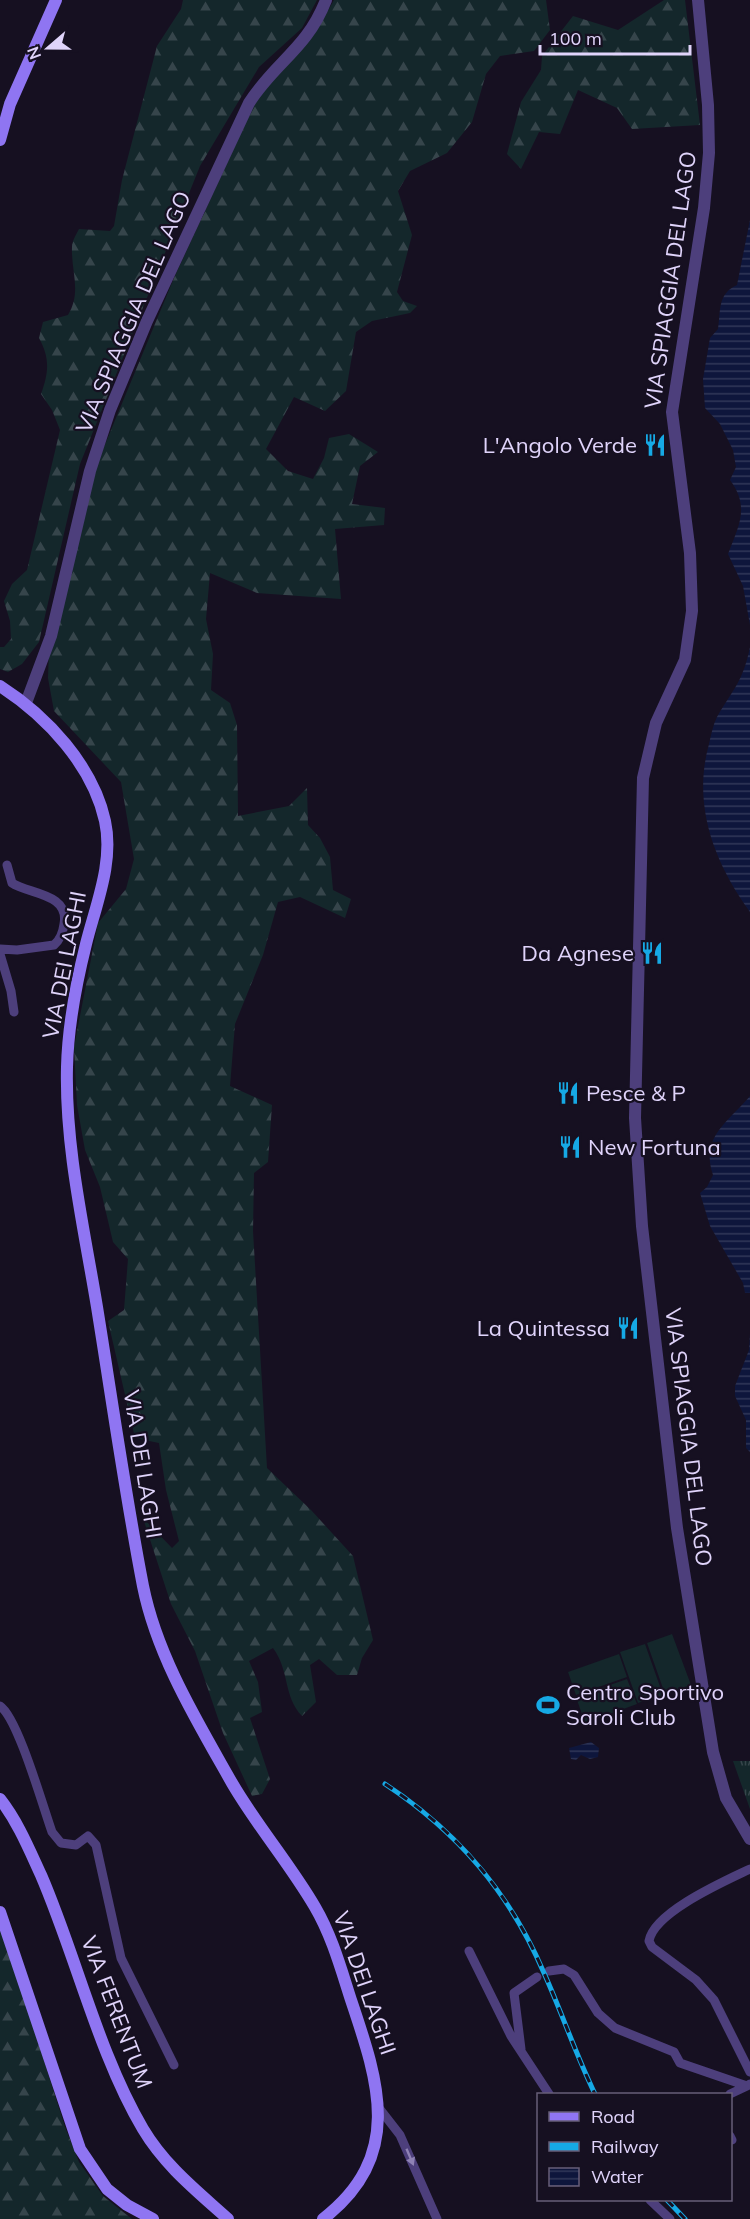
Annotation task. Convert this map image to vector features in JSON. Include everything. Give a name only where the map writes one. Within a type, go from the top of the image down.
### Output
[{"type":"main road","points":[[1,133],[10,104],[56,0]]},
{"type":"main road","name":"VIA DEI LAGHI","points":[[0,686],[26,703],[58,736],[99,801],[106,831],[104,873],[72,1010],[68,1052],[68,1096],[81,1211],[145,1596],[165,1657],[233,1784],[322,1920],[362,2033],[379,2108],[378,2136],[368,2165],[347,2198],[323,2219]]},
{"type":"main road","name":"VIA FERENTUM","points":[[0,1799],[20,1829],[44,1882],[135,2115],[164,2158],[224,2218]]},
{"type":"main road","points":[[0,1912],[80,2149],[107,2189],[127,2205],[153,2219]]},
{"type":"street","name":"VIA SPIAGGIA DEL LAGO","points":[[26,703],[51,636],[97,447],[135,346],[249,104],[268,77],[306,39],[326,0]]},
{"type":"street","name":"VIA SPIAGGIA DEL LAGO","points":[[698,0],[708,105],[709,161],[672,412],[691,566],[692,611],[685,660],[656,723],[643,778],[635,1132],[642,1226],[675,1512],[709,1730],[723,1792],[737,1821],[750,1839]]},
{"type":"street","points":[[0,949],[17,950],[54,945],[62,934],[65,920],[61,907],[51,898],[12,883],[7,865]]},
{"type":"street","points":[[0,954],[11,991],[14,1012]]},
{"type":"street","points":[[0,1706],[7,1710],[51,1833],[61,1844],[76,1845],[88,1836],[96,1845],[121,1958],[174,2065]]},
{"type":"street","points":[[750,1869],[680,1906],[654,1930],[649,1941],[652,1947],[696,1980],[714,2000],[750,2072]]},
{"type":"street","points":[[468,1951],[522,2054],[548,2093]]},
{"type":"street","points":[[549,1971],[564,1969],[574,1975],[598,2013],[615,2028],[674,2052],[680,2062],[748,2085]]},
{"type":"street","points":[[522,2054],[514,1993],[537,1977]]},
{"type":"street","points":[[732,2093],[748,2085]]},
{"type":"street","points":[[379,2108],[400,2134],[437,2219]]},
{"type":"street","points":[[652,2201],[670,2219]]},
{"type":"green space","points":[[183,0],[317,0],[302,28],[259,67],[200,166],[80,464],[39,642],[22,664],[8,672],[0,669],[0,647],[4,647],[11,639],[10,621],[4,601],[12,584],[27,570],[60,430],[52,410],[41,394],[46,379],[47,365],[39,338],[43,322],[68,315],[72,306],[75,282],[72,245],[79,229],[110,231],[114,226],[122,180],[157,46],[181,9]]},
{"type":"green space","points":[[334,0],[546,0],[550,30],[534,51],[500,56],[486,74],[472,122],[447,153],[410,171],[398,191],[412,235],[397,292],[403,301],[417,306],[410,313],[372,321],[356,332],[346,391],[325,411],[294,397],[266,449],[288,471],[313,479],[324,458],[329,438],[349,434],[378,452],[360,466],[352,504],[385,508],[384,525],[335,529],[341,599],[257,593],[210,573],[206,619],[213,654],[211,690],[230,703],[237,725],[238,816],[289,806],[307,788],[308,825],[320,838],[330,857],[333,890],[351,899],[345,918],[300,897],[278,902],[263,955],[235,1024],[230,1086],[272,1105],[268,1162],[254,1173],[253,1231],[267,1468],[311,1510],[353,1556],[373,1640],[362,1658],[357,1675],[337,1675],[319,1659],[310,1665],[316,1702],[302,1716],[292,1700],[282,1666],[273,1648],[249,1661],[258,1682],[262,1712],[250,1718],[270,1779],[262,1794],[252,1796],[223,1733],[195,1651],[171,1604],[143,1518],[172,1548],[179,1541],[166,1490],[159,1443],[135,1438],[108,1321],[124,1310],[128,1259],[113,1242],[100,1187],[85,1150],[77,1105],[74,1047],[98,923],[126,889],[134,859],[121,782],[54,711],[48,678],[49,650],[94,471],[174,278],[253,107],[275,76],[314,35]]},
{"type":"green space","points":[[664,0],[685,0],[700,125],[632,129],[617,108],[578,90],[560,134],[539,132],[521,169],[507,154],[521,102],[541,70],[542,56],[573,16],[618,30]]},
{"type":"green space","points":[[672,1634],[691,1685],[665,1694],[647,1643]]},
{"type":"green space","points":[[645,1644],[663,1695],[638,1703],[620,1652]]},
{"type":"green space","points":[[619,1654],[627,1677],[576,1695],[568,1672]]},
{"type":"green space","points":[[627,1679],[637,1704],[585,1723],[576,1697]]},
{"type":"green space","points":[[733,1761],[750,1761],[750,1809]]},
{"type":"green space","points":[[0,1922],[65,2127],[79,2162],[103,2196],[132,2219],[0,2219]]},
{"type":"water","points":[[750,220],[750,625],[743,586],[728,554],[741,516],[740,499],[730,480],[736,467],[733,450],[720,424],[705,408],[703,379],[710,338],[718,329],[723,298],[737,285]]},
{"type":"water","points":[[750,647],[750,912],[737,893],[717,853],[705,811],[703,789],[704,767],[714,723],[741,677]]},
{"type":"water","points":[[750,1096],[750,1293],[745,1293],[743,1283],[710,1226],[700,1193],[707,1187],[713,1175],[710,1150],[713,1140],[725,1122]]},
{"type":"water","points":[[750,1334],[750,1452],[746,1448],[746,1420],[735,1396],[735,1386],[749,1350]]},
{"type":"water","points":[[591,1742],[599,1748],[598,1757],[590,1759],[581,1755],[576,1760],[571,1759],[569,1748]]},
{"type":"railway","points":[[385,1784],[436,1823],[458,1844],[479,1866],[515,1916],[551,1988],[595,2093]]},
{"type":"railway","points":[[668,2201],[685,2219]]},
{"type":"place","name":"L'Angolo Verde","points":[[655,445]]},
{"type":"place","name":"Da Agnese","points":[[652,953]]},
{"type":"place","name":"Pesce & P","points":[[568,1093]]},
{"type":"place","name":"New Fortuna","points":[[570,1147]]},
{"type":"place","name":"La Quintessa","points":[[628,1328]]},
{"type":"place","name":"Centro Sportivo Saroli Club","points":[[548,1705]]}]
